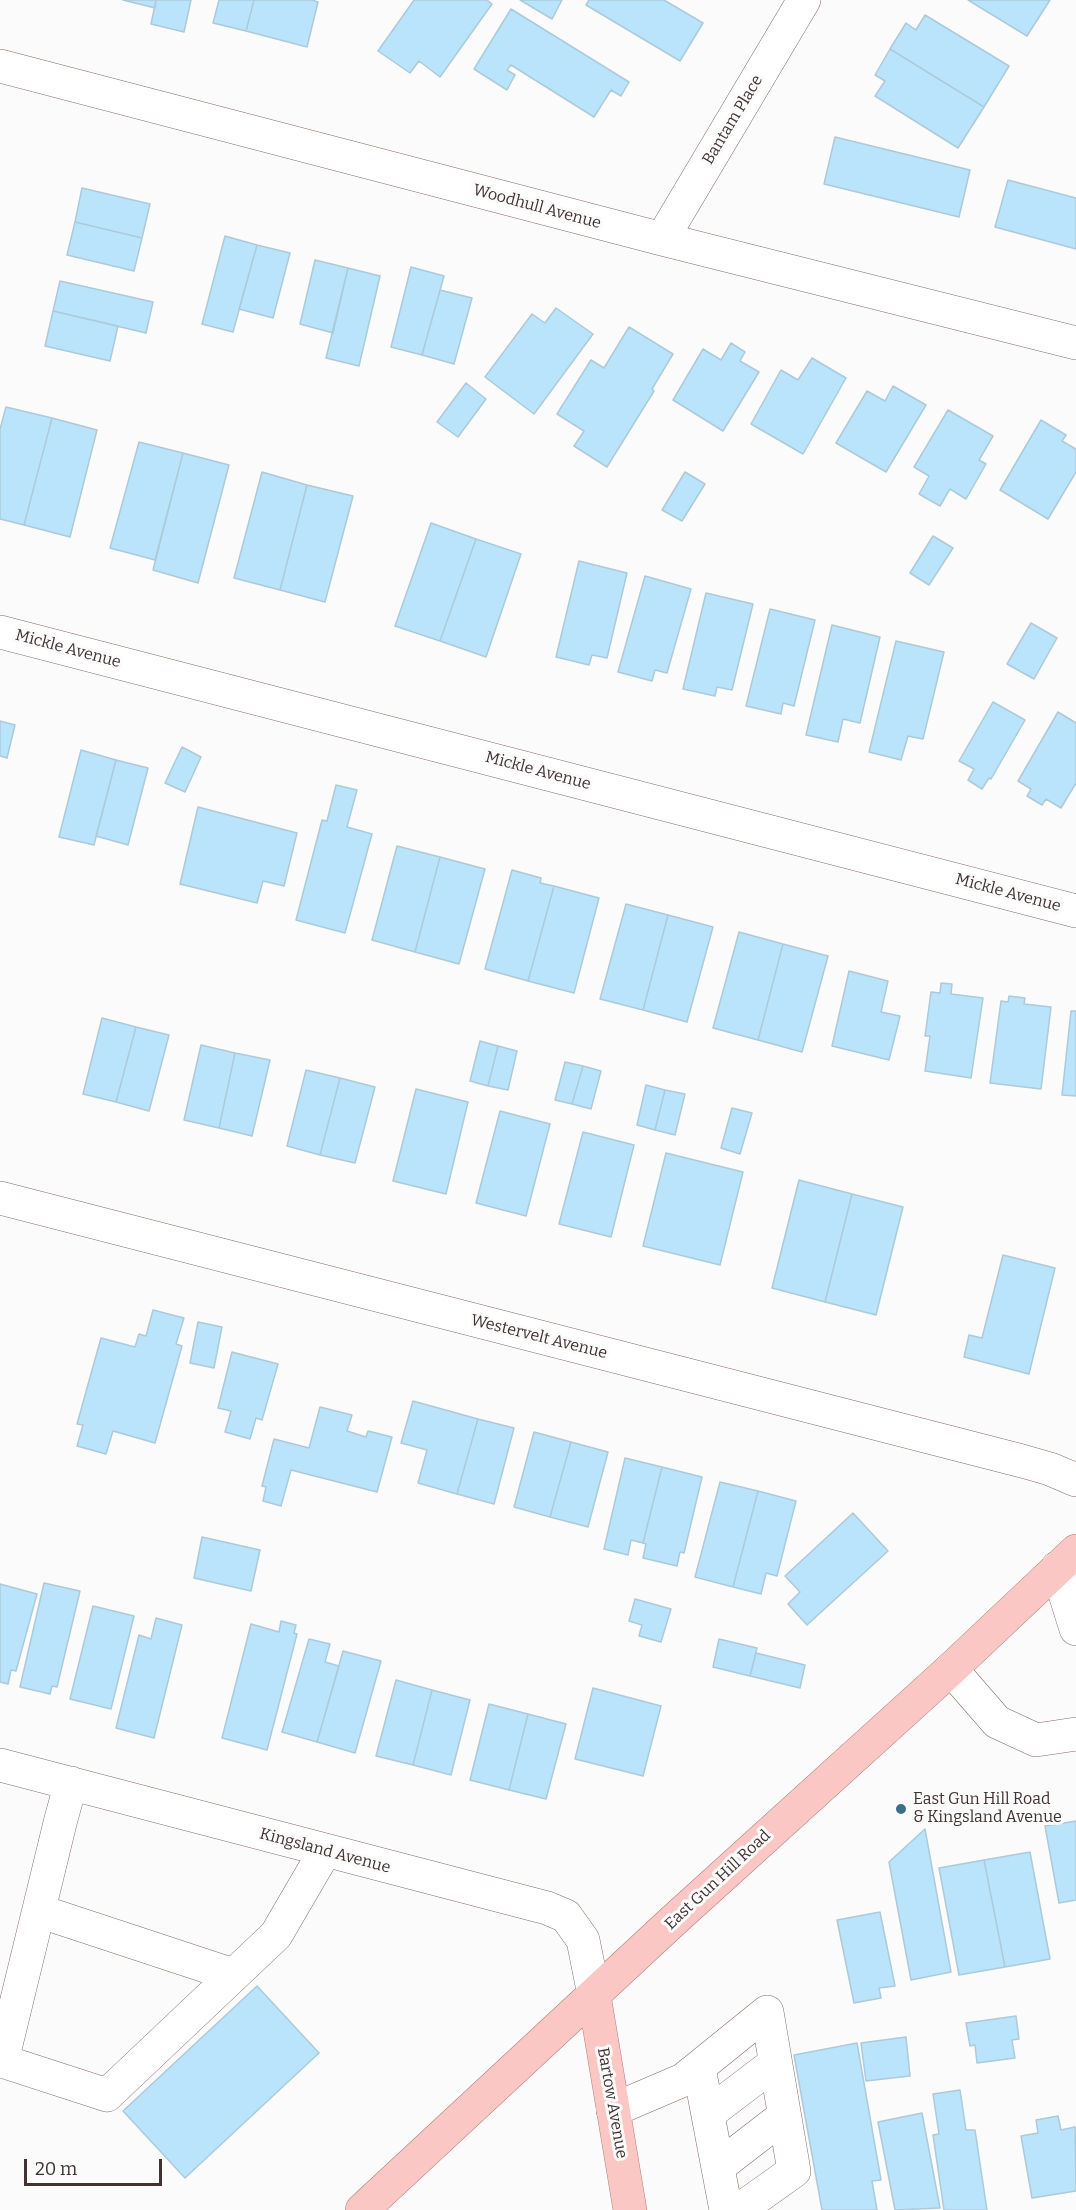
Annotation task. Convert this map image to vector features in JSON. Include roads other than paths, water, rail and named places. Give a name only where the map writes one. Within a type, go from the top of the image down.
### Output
[{"type":"main road","name":"East Gun Hill Road","points":[[362,2210],[1067,1560]]},
{"type":"main road","name":"Bartow Avenue","points":[[594,1995],[630,2210]]},
{"type":"street","name":"Bantam Place","points":[[662,240],[804,0]]},
{"type":"street","name":"Woodhull Avenue","points":[[0,66],[662,240],[1076,343]]},
{"type":"street","name":"Mickle Avenue","points":[[0,632],[1076,911]]},
{"type":"street","name":"Westervelt Avenue","points":[[0,1198],[1022,1461],[1076,1480]]},
{"type":"street","points":[[1067,1560],[1076,1629]]},
{"type":"street","points":[[951,1669],[997,1722],[1036,1740],[1076,1734]]},
{"type":"street","name":"Kingsland Avenue","points":[[0,1765],[548,1908],[566,1916],[583,1940],[594,1995]]},
{"type":"street","points":[[71,1784],[2,2061],[107,2095],[276,1935],[325,1851]]},
{"type":"street","points":[[39,1911],[234,1975]]},
{"type":"street","points":[[613,2110],[683,2080],[767,2012],[794,2171],[739,2210]]},
{"type":"street","points":[[708,2114],[775,2063]]},
{"type":"street","points":[[699,2068],[726,2210]]},
{"type":"street","points":[[718,2167],[784,2116]]},
{"type":"place","name":"East Gun Hill Road & Kingsland Avenue","points":[[901,1809]]}]
